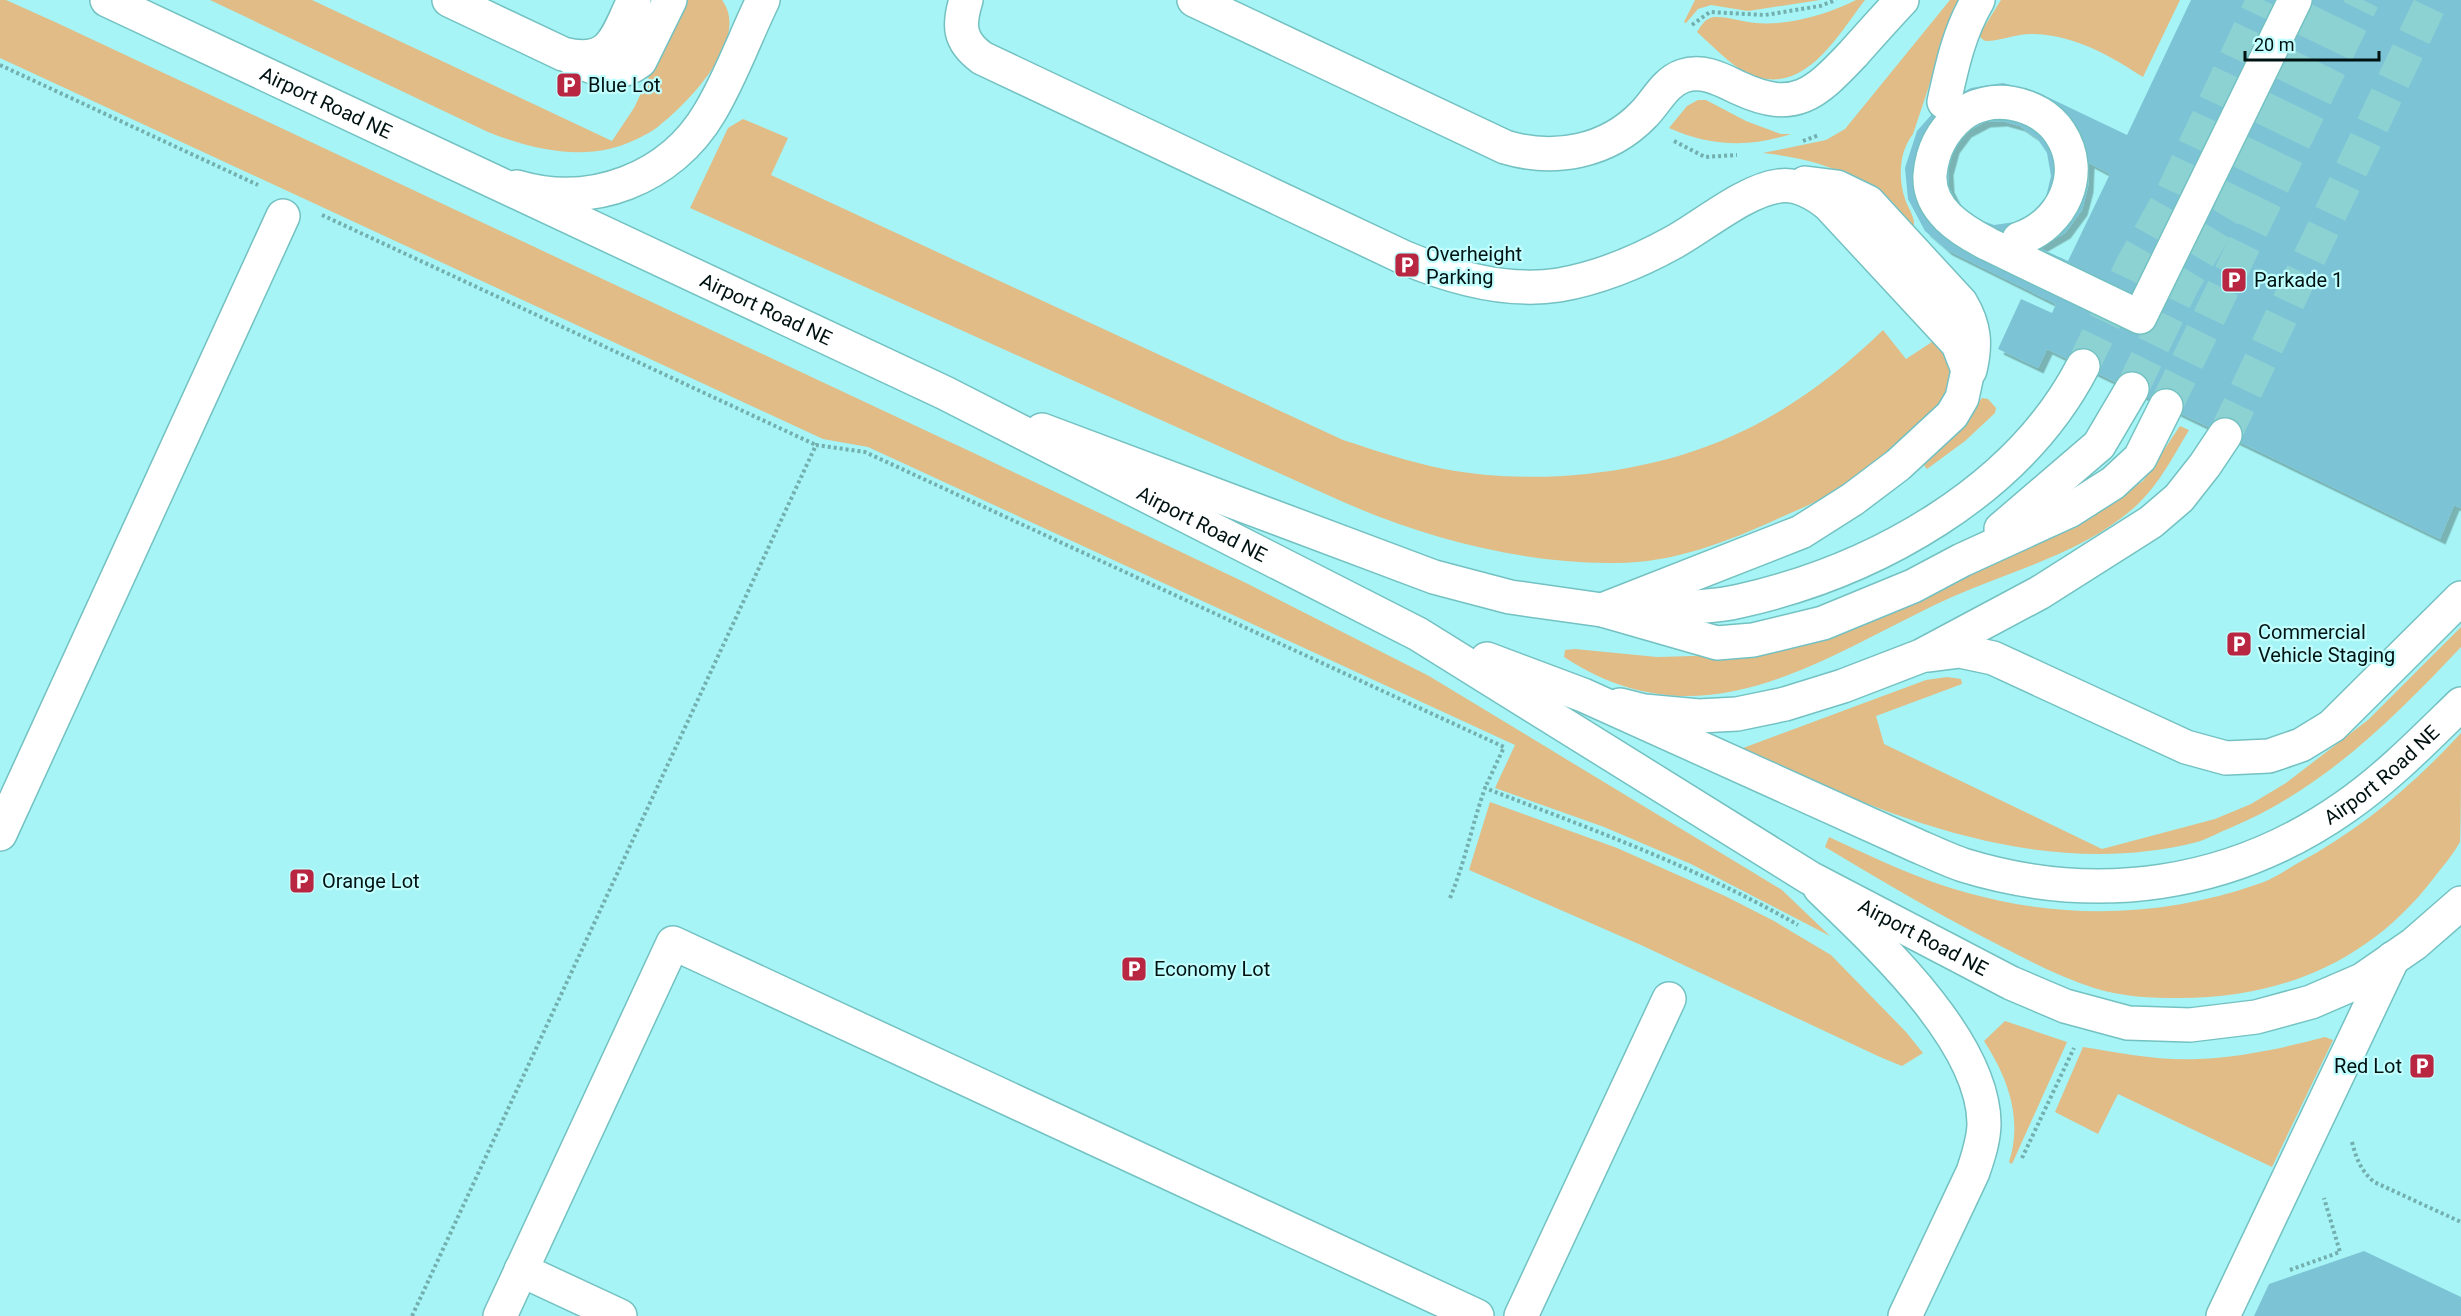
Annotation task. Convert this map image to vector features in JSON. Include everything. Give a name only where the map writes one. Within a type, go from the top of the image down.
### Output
[{"type":"main road","name":"Airport Road NE","points":[[107,0],[945,393],[1418,634],[1810,878],[2011,983],[2064,1006],[2128,1023],[2190,1025],[2256,1017],[2312,1002],[2362,980],[2414,944],[2461,903]]},
{"type":"main road","points":[[449,0],[563,54],[608,72],[621,72],[633,67],[644,55],[670,0]]},
{"type":"main road","points":[[563,54],[579,58],[592,57],[611,47],[634,0]]},
{"type":"main road","points":[[490,179],[527,190],[563,195],[600,192],[619,187],[655,170],[696,132],[710,112],[749,16],[763,0]]},
{"type":"main road","points":[[966,0],[961,28],[964,40],[982,58],[1432,269],[1478,281],[1518,286],[1557,285],[1597,276],[1636,261],[1674,242],[1735,204],[1780,185],[1816,194],[1829,205],[1958,344],[1968,370],[1962,398],[1952,415],[1898,465],[1853,499],[1801,532],[1602,610]]},
{"type":"main road","points":[[1194,0],[1505,147],[1527,153],[1560,154],[1577,151],[1617,135],[1633,125],[1672,82],[1683,76],[1708,75],[1761,97],[1781,100],[1797,98],[1814,92],[1830,78],[1902,0]]},
{"type":"main road","points":[[1944,102],[1957,48],[1966,21],[1978,0]]},
{"type":"main road","points":[[2019,239],[2049,223],[2064,202],[2070,186],[2068,152],[2060,133],[2046,118],[2021,106],[1998,101],[1971,106],[1941,135],[1932,157],[1930,179],[1935,200],[1948,219],[1965,232],[1988,244],[2140,317],[2295,0]]},
{"type":"main road","points":[[0,834],[287,205]]},
{"type":"main road","points":[[1602,610],[1738,602],[1822,578],[1894,547],[1986,485],[2025,446],[2057,409],[2083,366]]},
{"type":"main road","points":[[1962,560],[2036,501],[2099,445],[2132,389]]},
{"type":"main road","points":[[945,393],[1434,577],[1510,597],[1602,610],[1717,643],[1753,640],[1823,623],[1913,586],[1962,560],[2069,511],[2113,483],[2140,458],[2166,406]]},
{"type":"main road","points":[[1583,695],[1644,711],[1699,716],[1737,714],[1804,698],[1921,656],[2039,593],[2151,522],[2179,498],[2225,435]]},
{"type":"main road","points":[[1921,656],[1960,651],[1993,658],[2186,747],[2226,758],[2269,756],[2301,745],[2332,726],[2461,597]]},
{"type":"main road","name":"Airport Road NE","points":[[1418,634],[1583,695],[1913,844],[1963,864],[2017,878],[2065,885],[2126,886],[2186,879],[2232,864],[2288,841],[2345,807],[2397,765],[2461,704]]},
{"type":"main road","points":[[1810,878],[1896,962],[1957,1043],[1980,1094],[1984,1124],[1973,1172],[1909,1315]]},
{"type":"main road","points":[[500,1316],[673,943],[1477,1316]]},
{"type":"main road","points":[[2223,1316],[2393,958]]},
{"type":"main road","points":[[1521,1316],[1669,999]]},
{"type":"main road","points":[[521,1270],[620,1316]]},
{"type":"path","points":[[1692,26],[1710,12],[1765,15],[1820,6],[1836,0]]},
{"type":"path","points":[[0,65],[287,205],[816,445],[866,452],[1504,747],[1485,788],[1470,834],[1464,865],[1450,898]]},
{"type":"path","points":[[412,1316],[816,445]]},
{"type":"path","points":[[1485,788],[1635,846],[1762,905],[1800,927]]},
{"type":"path","points":[[2350,1133],[2359,1164],[2374,1182],[2461,1222]]},
{"type":"shaded area","points":[[0,0],[6,0],[55,22],[980,456],[1246,583],[1429,676],[1782,890],[1830,936],[1691,864],[1604,827],[1495,788],[1515,745],[868,447],[823,439],[0,58]]},
{"type":"shaded area","points":[[210,0],[312,0],[612,141],[634,108],[685,0],[722,0],[729,16],[728,33],[722,51],[712,69],[685,102],[659,126],[636,140],[609,149],[563,152],[517,142],[488,132]]},
{"type":"shaded area","points":[[1695,0],[1820,0],[1748,11],[1711,5],[1698,9],[1686,23],[1684,22]]},
{"type":"shaded area","points":[[1856,0],[1865,0],[1830,46],[1802,71],[1785,78],[1767,79],[1747,73],[1727,60],[1697,32],[1706,21],[1714,17],[1756,23],[1781,23],[1821,14]]},
{"type":"shaded area","points":[[1950,0],[1963,0],[1938,59],[1913,134],[1902,157],[1903,191],[1914,226],[1879,195],[1846,174],[1809,161],[1763,153],[1826,140],[1845,129]]},
{"type":"shaded area","points":[[2001,0],[2180,0],[2143,77],[2105,54],[2064,38],[2028,34],[1984,40],[1980,37],[1981,32]]},
{"type":"shaded area","points":[[1698,100],[1706,100],[1746,121],[1781,134],[1791,134],[1760,142],[1729,143],[1714,142],[1669,128],[1687,106]]},
{"type":"shaded area","points":[[743,119],[788,138],[771,175],[1343,440],[1406,460],[1444,469],[1518,477],[1557,476],[1635,467],[1673,458],[1743,431],[1781,410],[1834,373],[1883,330],[1906,359],[1938,338],[1952,366],[1951,378],[1948,390],[1934,412],[1857,478],[1815,502],[1765,525],[1700,550],[1655,560],[1608,563],[1539,558],[1472,546],[1405,526],[1341,501],[690,208],[728,128]]},
{"type":"shaded area","points":[[1982,398],[1988,399],[1996,408],[1995,413],[1965,441],[1927,469],[1923,464],[1965,420]]},
{"type":"shaded area","points":[[2180,426],[2189,430],[2153,488],[2118,521],[2096,535],[2050,558],[1952,597],[1810,666],[1763,684],[1715,694],[1667,695],[1616,684],[1564,657],[1565,650],[1575,649],[1657,657],[1730,655],[2109,504],[2143,481]]},
{"type":"shaded area","points":[[2461,627],[2461,647],[2410,700],[2326,773],[2264,812],[2230,828],[2197,842],[2160,849],[2087,854],[2050,851],[1977,839],[1877,808],[1743,748],[1926,680],[1947,677],[1961,679],[1962,684],[1876,716],[1884,744],[2102,849],[2215,819],[2251,804],[2286,783],[2368,720]]},
{"type":"shaded area","points":[[2461,733],[2460,842],[2433,879],[2408,908],[2352,953],[2288,982],[2254,991],[2218,996],[2169,998],[2126,995],[2094,988],[2042,967],[1970,930],[1825,847],[1829,837],[1932,882],[2004,902],[2040,908],[2113,911],[2186,903],[2263,882],[2321,850],[2385,805],[2424,771]]},
{"type":"shaded area","points":[[1490,802],[1617,848],[1725,896],[1774,921],[1831,955],[1906,1032],[1923,1053],[1902,1066],[1641,945],[1469,870]]},
{"type":"shaded area","points":[[2005,1021],[2067,1042],[2012,1164],[2009,1162],[2014,1130],[2011,1099],[2000,1069],[1984,1041]]},
{"type":"shaded area","points":[[2325,1037],[2333,1040],[2272,1167],[2118,1094],[2098,1134],[2055,1112],[2083,1047],[2154,1058],[2198,1059],[2262,1051]]},
{"type":"building","name":"Parkade 1","points":[[2191,0],[2461,0],[2461,508],[2454,505],[2440,539],[2047,349],[2038,368],[1998,349],[2021,299],[2052,313],[2056,304],[1947,250],[1925,231],[1908,199],[1905,168],[1917,131],[1941,104],[1971,88],[2003,83],[2039,93],[2127,135]],"holes":[[[2002,121],[2020,126],[2037,138],[2047,153],[2051,176],[2046,197],[2032,213],[2015,222],[1994,225],[1972,217],[1959,207],[1949,187],[1948,170],[1954,148],[1966,132],[1985,122]],[[2089,163],[2110,174],[2068,261],[2039,248],[2065,233],[2082,210],[2088,187]]]},
{"type":"building","points":[[2364,1251],[2461,1297],[2461,1316],[2254,1316],[2269,1284]]},
{"type":"tunnel","points":[[2083,366],[2132,265],[2173,192],[2263,0]]},
{"type":"tunnel","points":[[2132,389],[2183,284],[2240,189],[2332,0]]},
{"type":"tunnel","points":[[2166,406],[2363,0]]},
{"type":"tunnel","points":[[2225,435],[2432,0]]},
{"type":"place","name":"Blue Lot","points":[[569,85]]},
{"type":"place","name":"Overheight Parking","points":[[1407,265]]},
{"type":"place","name":"Parkade 1","points":[[2234,280]]},
{"type":"place","name":"Commercial Vehicle Staging","points":[[2239,644]]},
{"type":"place","name":"Orange Lot","points":[[302,881]]},
{"type":"place","name":"Economy Lot","points":[[1134,969]]},
{"type":"place","name":"Red Lot","points":[[2422,1066]]}]
